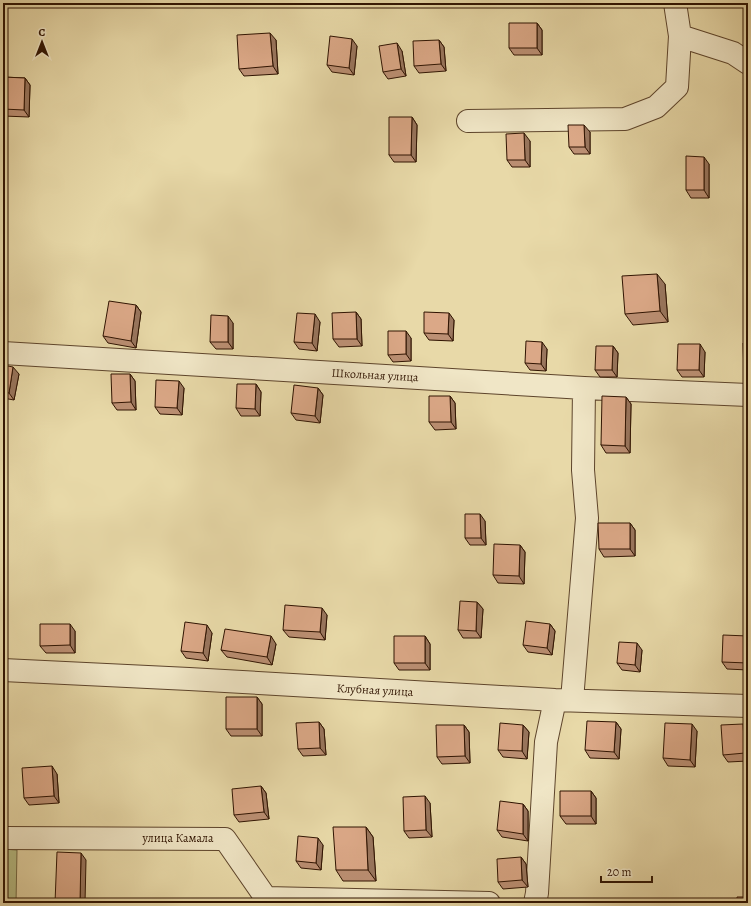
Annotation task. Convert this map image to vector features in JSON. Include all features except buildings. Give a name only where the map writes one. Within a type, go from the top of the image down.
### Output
[{"type":"street","points":[[468,121],[625,119],[656,107],[677,87],[680,36],[675,3]]},
{"type":"street","points":[[680,36],[733,53],[748,63]]},
{"type":"street","name":"Школьная улица","points":[[3,353],[584,388],[748,395]]},
{"type":"street","points":[[535,903],[537,893],[546,742],[563,700],[587,518],[583,470],[584,388]]},
{"type":"street","name":"Клубная улица","points":[[3,670],[563,700],[748,706]]},
{"type":"street","name":"улица Камала","points":[[3,838],[225,839],[266,898],[490,903]]},
{"type":"green space","points":[[3,849],[17,850],[16,903],[3,903]]}]
